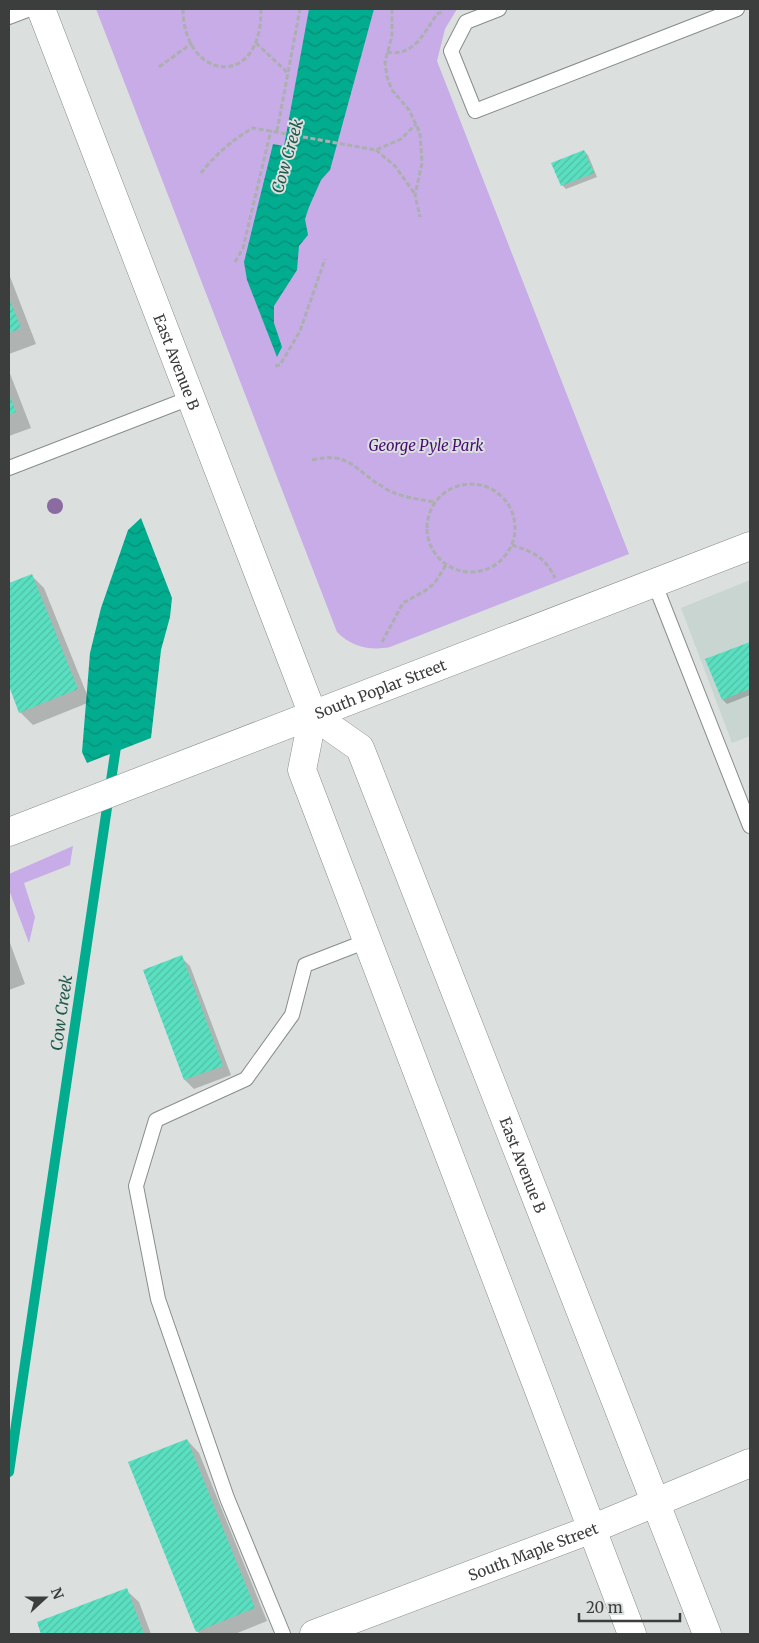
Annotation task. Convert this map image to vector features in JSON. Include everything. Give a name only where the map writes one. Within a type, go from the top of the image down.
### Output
[{"type":"street","name":"East Avenue B","points":[[41,9],[313,714],[360,748],[707,1634]]},
{"type":"street","name":"South Poplar Street","points":[[9,832],[750,546]]},
{"type":"street","points":[[313,714],[302,770],[632,1634]]},
{"type":"street","name":"South Maple Street","points":[[314,1634],[592,1529],[750,1463]]},
{"type":"lane","points":[[9,17],[30,9]]},
{"type":"lane","points":[[499,9],[466,22],[451,51],[475,111],[737,9]]},
{"type":"lane","points":[[9,468],[190,398]]},
{"type":"lane","points":[[654,582],[750,826]]},
{"type":"lane","points":[[283,1634],[227,1498],[158,1299],[136,1186],[156,1120],[246,1079],[292,1015],[305,965],[367,941]]},
{"type":"path","points":[[183,9],[192,43],[211,65],[224,69],[240,62],[256,43],[261,26],[261,9]]},
{"type":"path","points":[[277,131],[300,9]]},
{"type":"path","points":[[392,9],[392,36],[385,62],[387,77],[392,90],[409,110],[416,124],[423,148],[422,163],[415,195]]},
{"type":"path","points":[[387,52],[399,54],[407,51],[438,14],[449,9]]},
{"type":"path","points":[[159,66],[192,43]]},
{"type":"path","points":[[256,43],[288,73]]},
{"type":"path","points":[[201,173],[209,162],[241,134],[253,128],[277,131],[343,146],[376,150],[401,139],[416,124]]},
{"type":"path","points":[[235,262],[243,248],[271,130]]},
{"type":"path","points":[[376,150],[395,166],[415,195],[420,218]]},
{"type":"path","points":[[275,366],[280,364],[300,331],[325,259]]},
{"type":"path","points":[[312,460],[326,457],[348,460],[382,487],[393,493],[434,502]]},
{"type":"path","points":[[467,483],[482,485],[496,490],[514,514],[516,528],[512,545],[507,555],[496,565],[483,571],[468,572],[454,570],[446,565],[432,550],[427,536],[426,521],[434,502],[440,495],[453,487],[467,483]]},
{"type":"path","points":[[512,545],[543,558],[554,578]]},
{"type":"path","points":[[382,642],[403,603],[428,589],[436,581],[446,565]]},
{"type":"shaded area","points":[[750,580],[750,736],[732,743],[681,608]]},
{"type":"green space","name":"George Pyle Park","points":[[96,9],[457,9],[445,29],[437,61],[629,554],[390,647],[362,647],[349,641],[337,632]]},
{"type":"green space","points":[[73,846],[70,865],[24,883],[35,917],[29,943],[9,890],[9,874]]},
{"type":"water","points":[[309,9],[374,9],[330,170],[321,180],[305,219],[308,235],[299,246],[297,270],[274,306],[274,323],[282,347],[277,357],[247,280],[244,262],[273,144],[284,146]]},
{"type":"water","points":[[141,518],[172,598],[170,617],[161,650],[151,738],[87,763],[82,752],[90,653],[101,608],[128,530]]},
{"type":"building","points":[[584,150],[594,173],[561,186],[551,163]]},
{"type":"building","points":[[9,298],[21,328],[9,333]]},
{"type":"building","points":[[9,394],[16,412],[9,415]]},
{"type":"building","points":[[32,574],[78,689],[19,713],[9,686],[9,583]]},
{"type":"building","points":[[750,642],[750,689],[722,700],[705,659]]},
{"type":"building","points":[[182,955],[223,1066],[184,1080],[143,970]]},
{"type":"building","points":[[187,1439],[255,1608],[196,1632],[128,1462]]},
{"type":"building","points":[[127,1588],[144,1634],[41,1634],[37,1622]]},
{"type":"waterway","name":"Cow Creek","points":[[9,1472],[117,740]]}]
